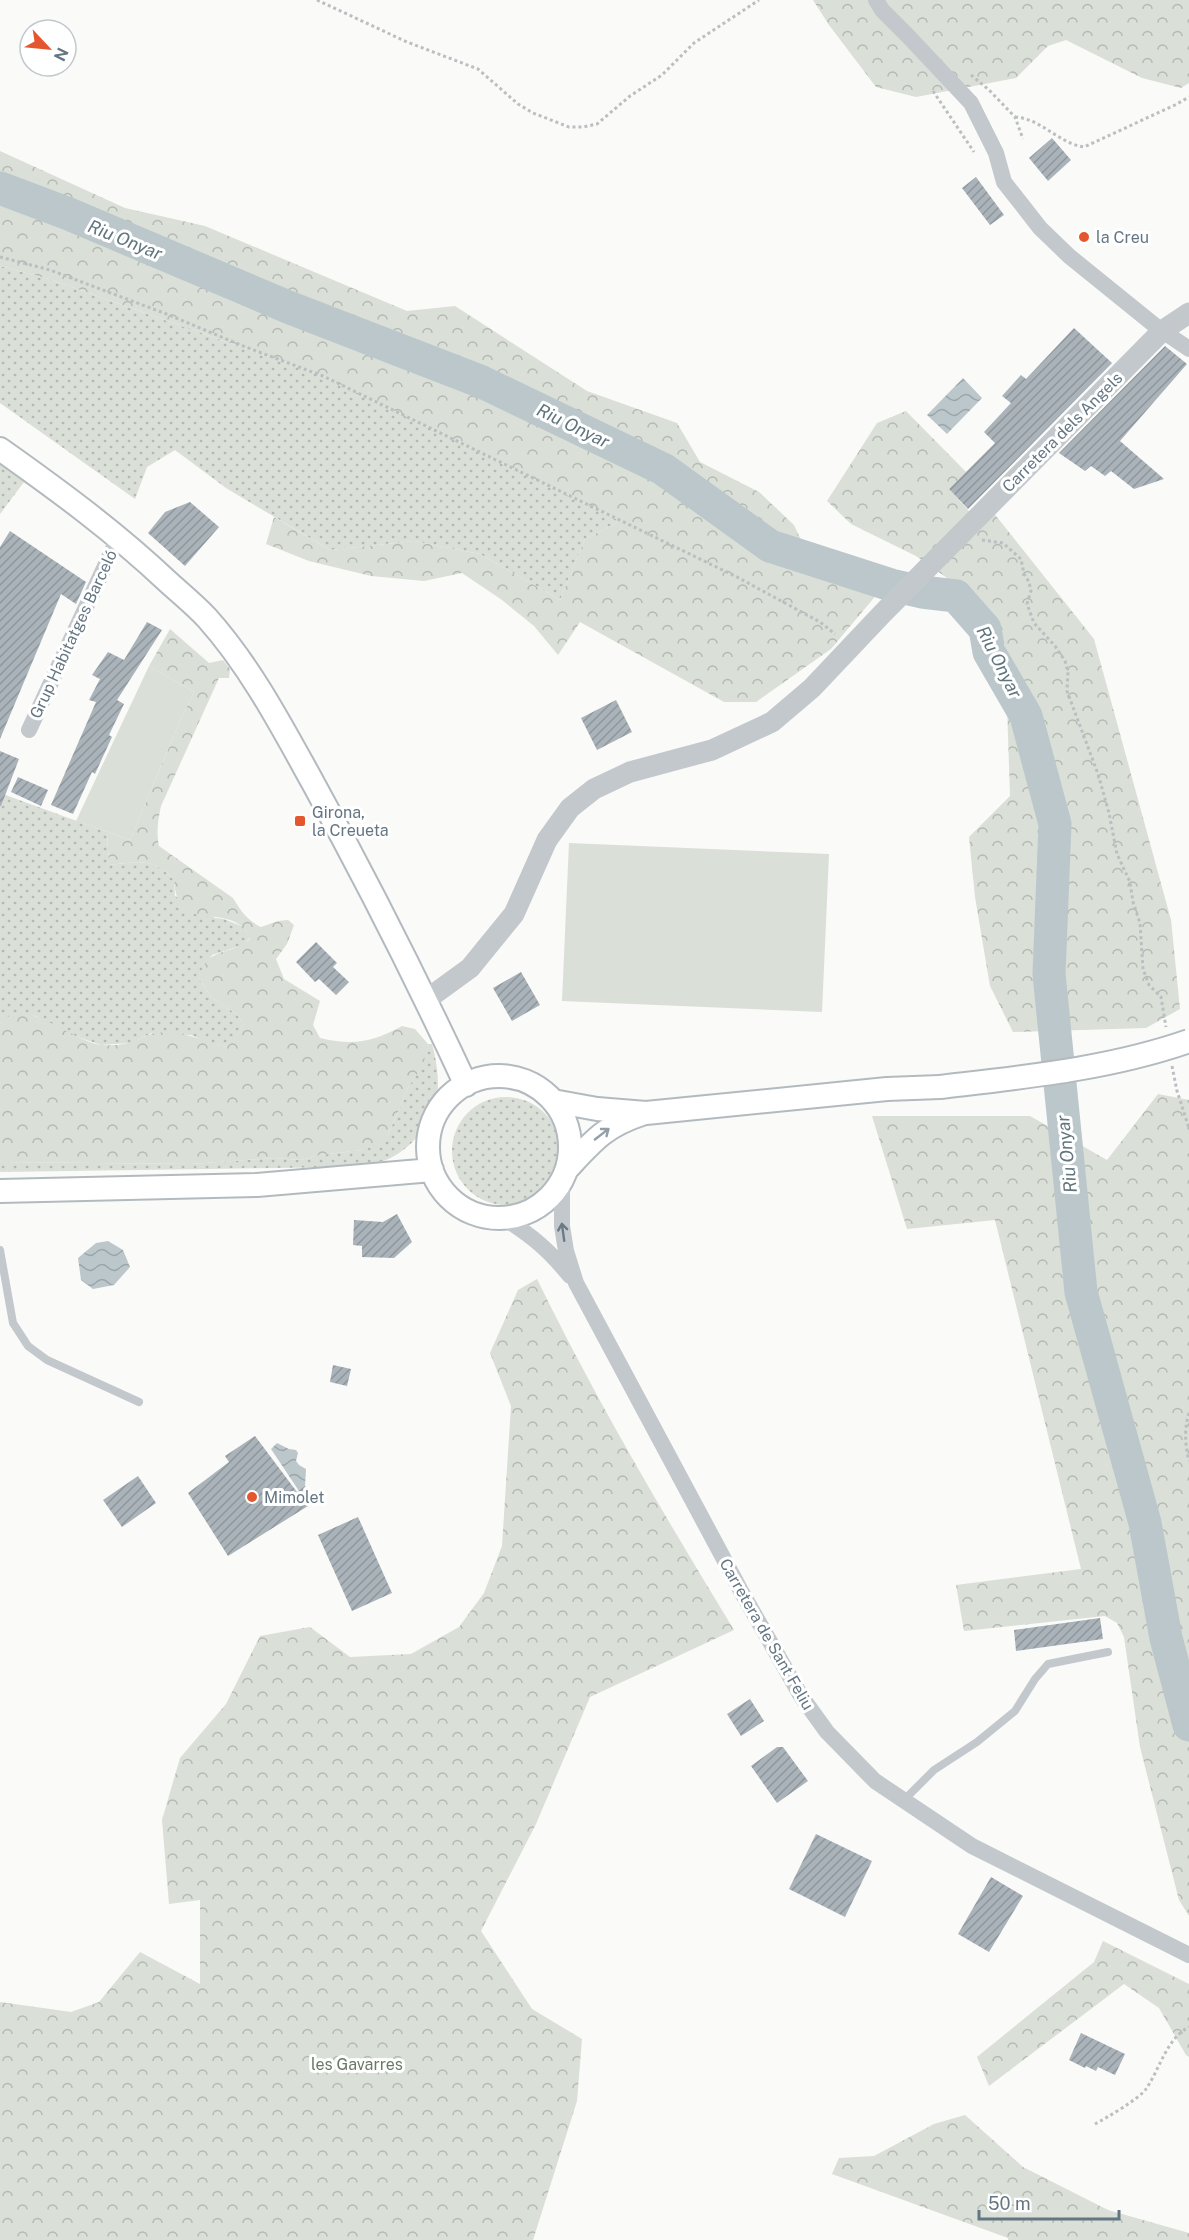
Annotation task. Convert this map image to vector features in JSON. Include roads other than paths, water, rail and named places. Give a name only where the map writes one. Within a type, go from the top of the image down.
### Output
[{"type":"main road","points":[[0,449],[71,499],[118,538],[206,617],[239,660],[263,695],[333,818],[426,1000],[466,1085]]},
{"type":"main road","points":[[553,1101],[597,1109],[646,1113],[887,1089],[940,1087],[1074,1070],[1128,1060],[1189,1041]]},
{"type":"main road","points":[[565,1174],[570,1157],[569,1133],[565,1121],[553,1101],[535,1086],[512,1078],[489,1077],[466,1085],[448,1098],[436,1116],[429,1149],[432,1170],[443,1190],[459,1205],[480,1215],[504,1218],[528,1212],[538,1206],[556,1190],[565,1174],[599,1135],[620,1121],[646,1113]]},
{"type":"main road","points":[[0,1191],[257,1185],[432,1170]]},
{"type":"street","points":[[876,0],[882,10],[971,103],[996,153],[1004,182],[1040,228],[1069,256],[1189,350]]},
{"type":"street","name":"Carretera dels Angels","points":[[426,1000],[470,968],[514,914],[548,840],[570,807],[594,789],[630,772],[712,750],[772,722],[812,688],[1162,331],[1189,313]]},
{"type":"street","name":"Grup Habitatges Barceló","points":[[29,730],[118,538]]},
{"type":"street","name":"Carretera de Sant Feliu","points":[[565,1174],[562,1226],[566,1251],[576,1283],[710,1534],[801,1696],[827,1732],[875,1781],[972,1846],[1189,1955]]},
{"type":"street","name":"Carretera de Sant Feliu","points":[[504,1218],[533,1237],[554,1256],[576,1283]]},
{"type":"lane","points":[[0,1250],[13,1323],[28,1346],[46,1360],[139,1402]]},
{"type":"lane","points":[[903,1801],[934,1770],[977,1742],[1016,1711],[1048,1664],[1108,1652]]},
{"type":"water","points":[[963,378],[982,398],[947,434],[927,415]]},
{"type":"water","points":[[108,1241],[123,1250],[130,1267],[114,1285],[93,1289],[81,1280],[78,1258],[96,1243]]},
{"type":"water","points":[[277,1443],[296,1450],[298,1453],[296,1461],[306,1469],[305,1486],[299,1491],[271,1449]]},
{"type":"waterway","name":"Riu Onyar","points":[[0,188],[69,214],[288,307],[482,382],[663,469],[770,546],[891,585],[956,596],[985,629],[989,652],[1026,716],[1055,824],[1049,974],[1081,1292],[1145,1523],[1166,1638],[1189,1725]]},
{"type":"place","name":"la Creu","points":[[1084,237]]},
{"type":"place","name":"Girona, la Creueta","points":[[300,821]]},
{"type":"place","name":"Mimolet","points":[[252,1497]]},
{"type":"park label","name":"les Gavarres","points":[[357,2064]]}]
